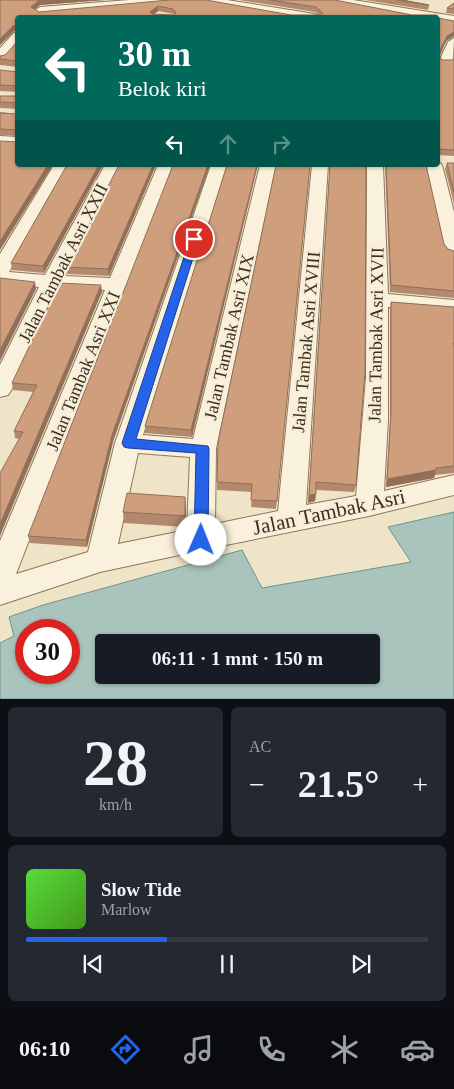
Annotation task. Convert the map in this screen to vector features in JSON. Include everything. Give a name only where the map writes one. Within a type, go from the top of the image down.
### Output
[{"type":"street","points":[[37,6],[170,0]]},
{"type":"street","points":[[206,0],[222,1],[299,15]]},
{"type":"street","points":[[334,0],[421,11],[430,15]]},
{"type":"street","points":[[160,12],[166,1]]},
{"type":"street","points":[[440,18],[454,20]]},
{"type":"street","points":[[0,56],[15,39]]},
{"type":"street","points":[[446,61],[454,42]]},
{"type":"street","points":[[0,141],[15,142]]},
{"type":"street","points":[[440,162],[454,163]]},
{"type":"street","points":[[0,270],[61,167]]},
{"type":"street","name":"Jalan Tambak Asri XXII","points":[[0,389],[52,282],[112,167]]},
{"type":"street","name":"Jalan Tambak Asri XXI","points":[[0,577],[165,167]]},
{"type":"street","points":[[100,560],[128,443],[218,167]]},
{"type":"street","name":"Jalan Tambak Asri XIX","points":[[201,540],[203,449],[268,167]]},
{"type":"street","name":"Jalan Tambak Asri XVIII","points":[[291,519],[320,167]]},
{"type":"street","name":"Jalan Tambak Asri XVII","points":[[369,505],[374,456],[378,300],[376,167]]},
{"type":"street","points":[[434,167],[454,250]]},
{"type":"street","points":[[0,277],[52,282],[117,284]]},
{"type":"street","points":[[378,300],[454,306]]},
{"type":"street","points":[[128,443],[203,449]]},
{"type":"street","name":"Jalan Tambak Asri","points":[[0,592],[100,560],[201,540],[291,519],[369,505],[454,485]]},
{"type":"water","points":[[454,512],[454,699],[0,699],[0,643],[14,636],[9,617],[43,605],[242,550],[262,588],[411,562],[388,527]]},
{"type":"building","points":[[0,0],[39,0],[31,7],[39,12],[169,0],[206,0],[291,15],[174,15],[15,15],[15,26],[0,39]],"holes":[[[158,6],[173,9],[176,13],[174,15],[152,14],[150,12]]]},
{"type":"building","points":[[270,0],[335,0],[412,15],[321,15],[323,13],[316,7]]},
{"type":"building","points":[[454,3],[454,9],[447,8]]},
{"type":"building","points":[[440,18],[454,21],[454,32],[447,36],[440,51]]},
{"type":"building","points":[[15,44],[15,61],[0,59],[0,56],[5,55]]},
{"type":"building","points":[[440,58],[442,60],[452,60],[454,58],[454,150],[440,149]]},
{"type":"building","points":[[0,70],[15,72],[15,86],[0,85]]},
{"type":"building","points":[[0,96],[15,96],[15,103],[0,102]]},
{"type":"building","points":[[0,113],[15,114],[15,130],[0,129]]},
{"type":"building","points":[[0,141],[15,142],[15,167],[47,167],[0,241]]},
{"type":"building","points":[[447,163],[454,163],[454,192]]},
{"type":"building","points":[[66,167],[98,167],[43,266],[11,263]]},
{"type":"building","points":[[118,167],[152,167],[108,269],[67,267]]},
{"type":"building","points":[[172,167],[207,167],[112,435],[86,540],[28,536]]},
{"type":"building","points":[[226,167],[257,167],[191,430],[145,426]]},
{"type":"building","points":[[276,167],[310,167],[277,501],[251,500],[252,484],[217,482],[218,442]]},
{"type":"building","points":[[330,167],[366,167],[365,371],[356,485],[316,482],[316,494],[309,495]]},
{"type":"building","points":[[386,167],[426,167],[444,244],[448,249],[454,251],[454,291],[391,285]]},
{"type":"building","points":[[0,278],[35,282],[0,350]]},
{"type":"building","points":[[59,283],[101,285],[0,524],[0,473],[23,432],[14,431],[37,385],[12,383]]},
{"type":"building","points":[[391,302],[454,307],[454,466],[387,479],[391,413]]},
{"type":"building","points":[[127,493],[185,497],[185,516],[123,512]]},
{"type":"waterway","points":[[440,36],[454,38]]},
{"type":"route","points":[[194,239],[128,443],[203,449],[201,540]]}]
